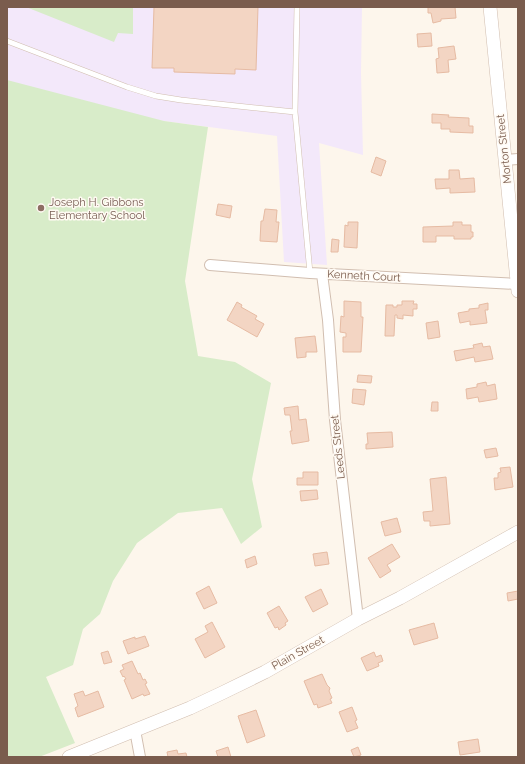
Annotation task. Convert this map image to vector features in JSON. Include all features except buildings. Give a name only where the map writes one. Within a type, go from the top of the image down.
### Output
[{"type":"street","name":"Morton Street","points":[[490,7],[512,160],[518,288]]},
{"type":"street","name":"Kenneth Court","points":[[210,265],[310,274],[518,288]]},
{"type":"street","name":"Leeds Street","points":[[322,274],[328,320],[335,420],[358,619]]},
{"type":"street","name":"Plain Street","points":[[69,757],[190,708],[264,672],[518,532]]},
{"type":"street","points":[[135,730],[140,757]]},
{"type":"lane","points":[[297,7],[295,112],[310,274]]},
{"type":"lane","points":[[7,40],[156,96],[295,112]]},
{"type":"shaded area","name":"Joseph H. Gibbons Elementary School","points":[[7,7],[362,7],[361,73],[363,155],[319,143],[327,265],[284,262],[277,136],[89,111],[7,378]]},
{"type":"green space","points":[[26,7],[133,7],[133,34],[118,33],[114,42]]},
{"type":"green space","points":[[7,80],[164,121],[208,127],[185,281],[198,356],[235,362],[271,383],[252,479],[262,527],[241,544],[222,508],[178,513],[137,543],[113,581],[100,614],[83,629],[73,665],[46,677],[75,743],[39,757],[7,757]]},
{"type":"place","name":"Joseph H. Gibbons Elementary School","points":[[41,208]]}]
